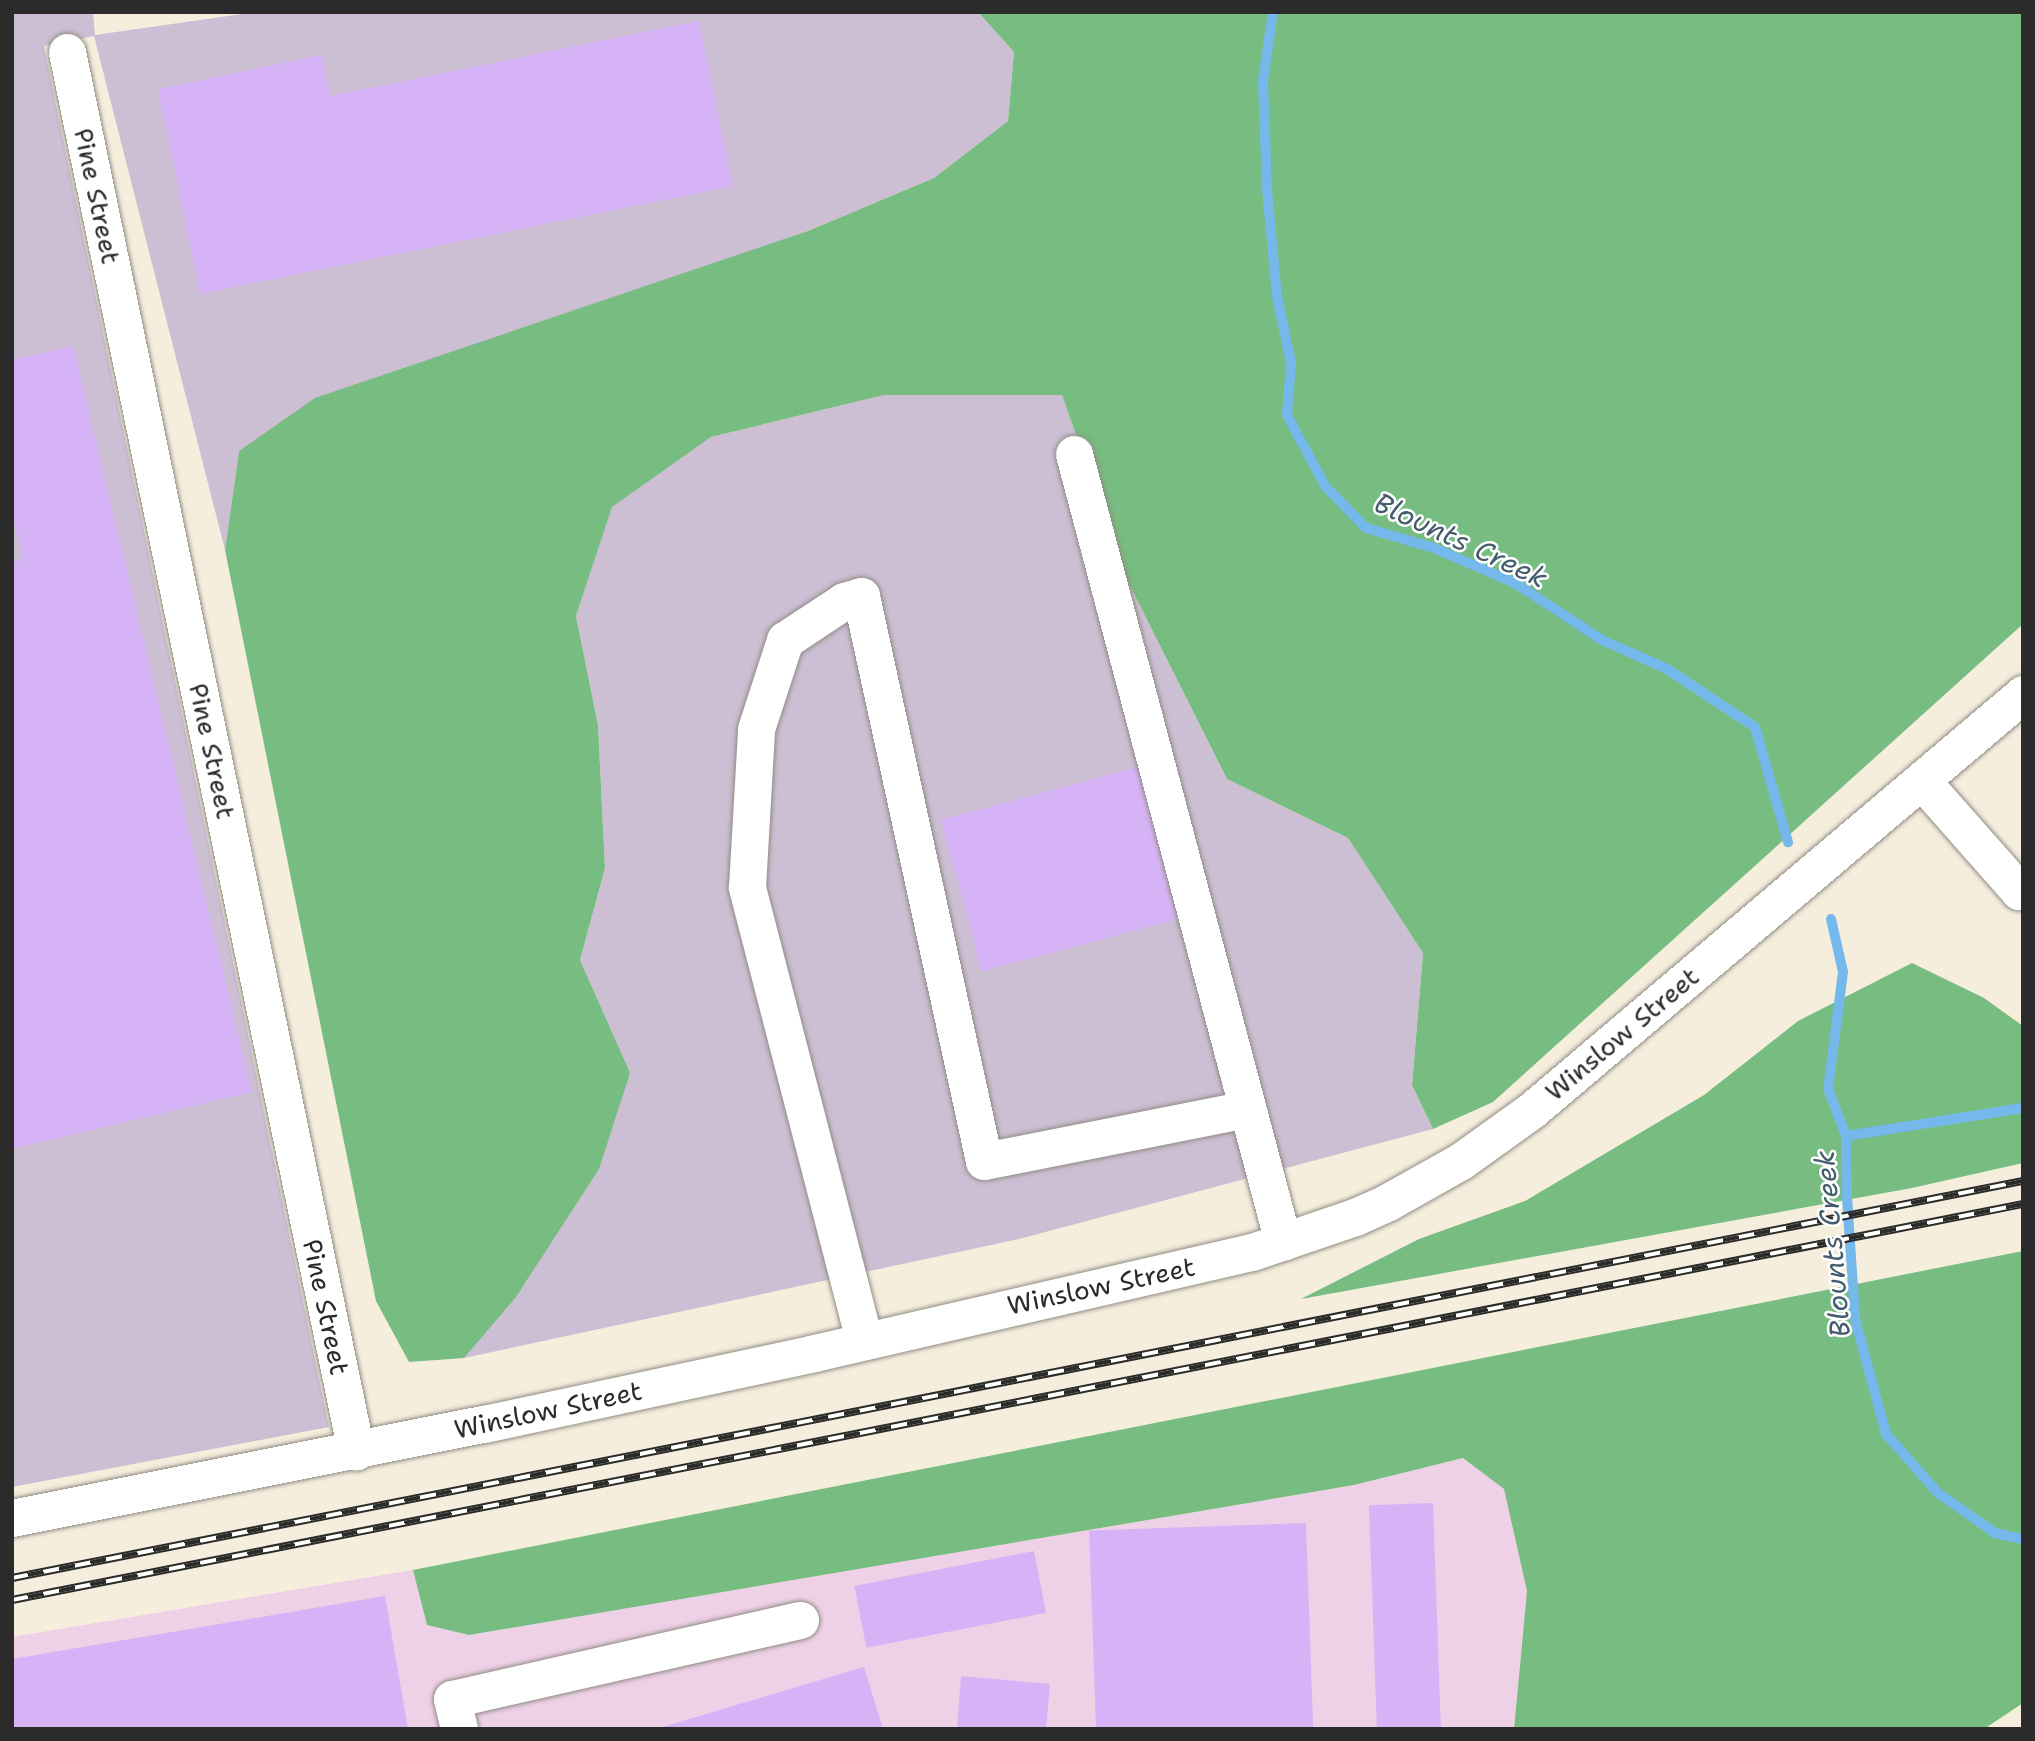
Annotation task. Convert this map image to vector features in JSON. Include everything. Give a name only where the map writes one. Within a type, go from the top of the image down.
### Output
[{"type":"street","name":"Pine Street","points":[[67,52],[356,1451]]},
{"type":"street","points":[[1074,454],[1283,1242]]},
{"type":"street","points":[[864,1340],[747,887],[756,729],[785,640],[844,601],[861,596],[984,1161],[1246,1109]]},
{"type":"street","name":"Winslow Street","points":[[12,1518],[356,1451],[1241,1255],[1388,1202],[1461,1161],[1503,1132],[2023,694]]},
{"type":"street","points":[[1922,781],[2019,891],[2023,888]]},
{"type":"street","points":[[458,1729],[452,1699],[800,1620]]},
{"type":"shaded area","points":[[12,12],[93,12],[95,35],[256,12],[978,12],[1014,52],[1008,121],[934,178],[808,231],[239,451],[225,550],[94,36],[44,46],[329,1427],[12,1487]]},
{"type":"shaded area","points":[[884,395],[1062,395],[1126,578],[1227,779],[1348,838],[1423,953],[1412,1085],[1433,1129],[1019,1239],[464,1358],[526,1282],[630,1074],[580,960],[605,868],[598,725],[576,616],[612,506],[711,437]]},
{"type":"shaded area","points":[[1463,1458],[1504,1489],[1527,1591],[1514,1729],[12,1729],[12,1637],[413,1570],[427,1625],[469,1635],[1354,1485]]},
{"type":"green space","points":[[978,12],[2023,12],[2023,624],[1493,1102],[1433,1129],[1412,1085],[1423,953],[1348,838],[1227,779],[1126,578],[1062,395],[884,395],[711,437],[612,507],[576,616],[598,725],[605,868],[580,960],[630,1073],[599,1169],[516,1297],[464,1358],[409,1362],[376,1301],[225,550],[239,451],[315,398],[808,231],[934,178],[1008,121],[1014,52]]},
{"type":"green space","points":[[1912,963],[1984,998],[2023,1026],[2023,1163],[1912,1188],[1301,1299],[1419,1239],[1525,1201],[1704,1095],[1798,1021]]},
{"type":"green space","points":[[2023,1251],[2023,1703],[1984,1729],[1514,1729],[1527,1591],[1504,1489],[1463,1458],[1354,1485],[469,1635],[427,1625],[413,1570]]},
{"type":"building","points":[[699,21],[733,186],[200,294],[158,89],[322,55],[330,96]]},
{"type":"building","points":[[73,346],[252,1092],[12,1149],[12,562],[23,560],[12,514],[12,360]]},
{"type":"building","points":[[1142,766],[1183,918],[982,971],[941,820]]},
{"type":"building","points":[[1433,1503],[1441,1729],[1377,1729],[1369,1505]]},
{"type":"building","points":[[1306,1523],[1313,1729],[1096,1729],[1089,1531]]},
{"type":"building","points":[[1034,1551],[1046,1613],[866,1648],[854,1586]]},
{"type":"building","points":[[385,1596],[408,1729],[12,1729],[12,1659]]},
{"type":"building","points":[[864,1667],[883,1729],[659,1729],[659,1728]]},
{"type":"building","points":[[961,1676],[1050,1684],[1046,1729],[957,1729]]},
{"type":"waterway","name":"Blounts Creek","points":[[1273,12],[1263,80],[1267,189],[1277,296],[1291,363],[1287,415],[1325,486],[1366,528],[1434,548],[1515,583],[1602,640],[1667,669],[1755,727],[1788,842]]},
{"type":"waterway","name":"Blounts Creek","points":[[1831,919],[1843,972],[1828,1089],[1846,1136],[1855,1319],[1886,1434],[1938,1493],[1995,1533],[2023,1539]]},
{"type":"waterway","points":[[1846,1136],[2023,1108]]},
{"type":"railway","points":[[12,1578],[2023,1181]]},
{"type":"railway","points":[[12,1600],[2023,1204]]}]
